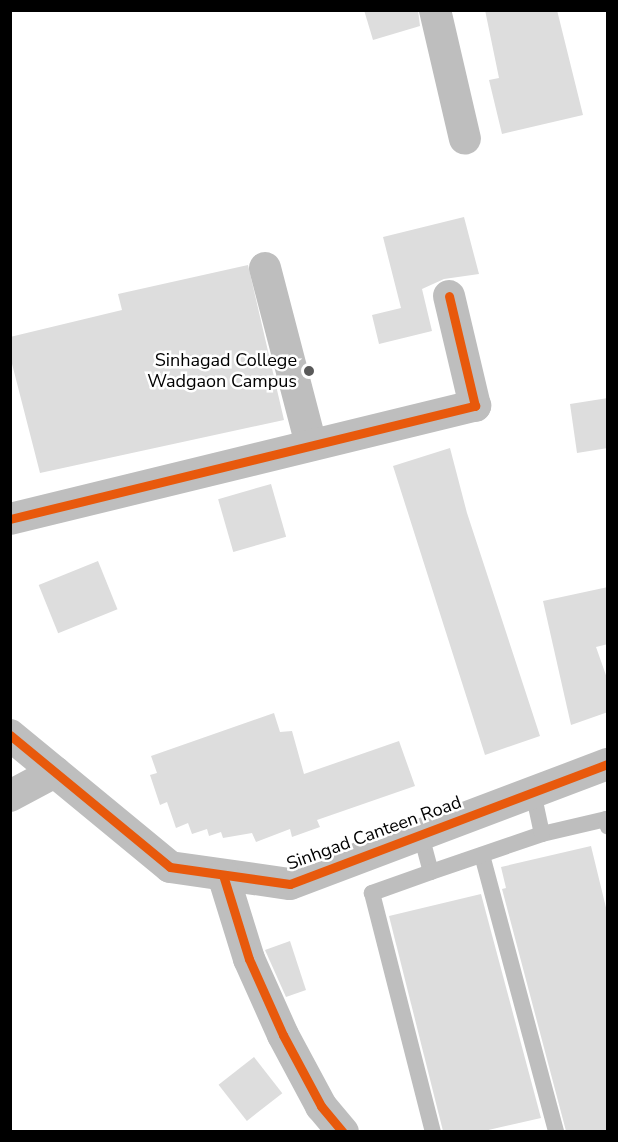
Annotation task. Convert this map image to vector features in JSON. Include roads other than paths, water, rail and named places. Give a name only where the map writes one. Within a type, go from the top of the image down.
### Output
[{"type":"street","points":[[435,10],[465,139]]},
{"type":"street","points":[[265,268],[311,445]]},
{"type":"street","points":[[10,519],[475,406],[449,296]]},
{"type":"street","name":"Sinhgad Canteen Road","points":[[10,735],[171,867],[290,884],[608,764]]},
{"type":"street","points":[[10,796],[55,772]]},
{"type":"street","points":[[223,875],[249,959],[283,1035],[321,1106],[343,1131]]},
{"type":"lane","points":[[533,792],[542,834]]},
{"type":"lane","points":[[433,1131],[372,893],[542,834],[606,819],[608,827]]},
{"type":"lane","points":[[421,835],[431,872]]},
{"type":"lane","points":[[482,855],[555,1131]]},
{"type":"place","name":"Sinhagad College Wadgaon Campus","points":[[309,371]]}]
